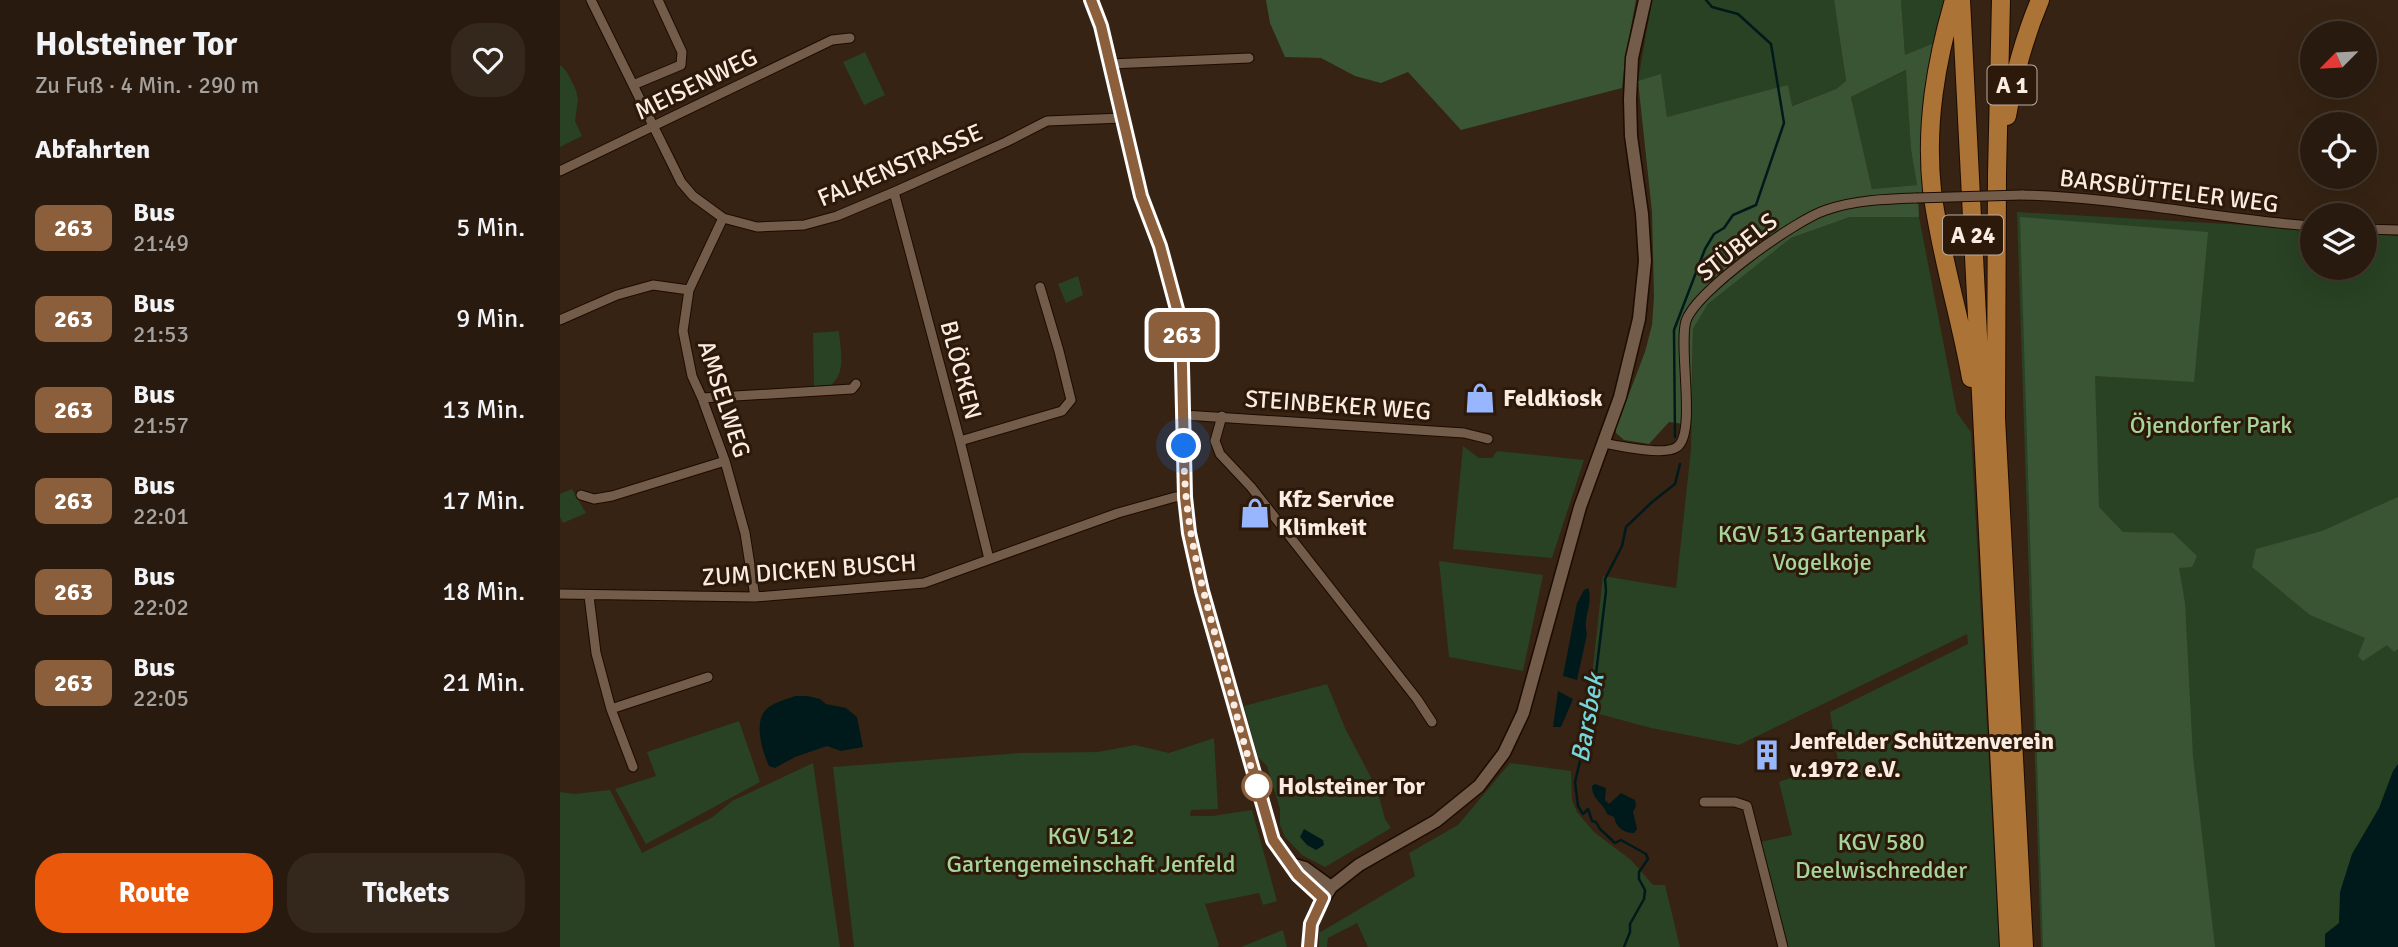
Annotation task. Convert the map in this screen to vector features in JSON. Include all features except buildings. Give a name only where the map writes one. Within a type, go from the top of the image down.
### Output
[{"type":"highway","name":"A 24","points":[[1954,0],[1941,45],[1930,129],[1932,187],[1944,257],[1968,359],[1985,470]]},
{"type":"highway","name":"A 24","points":[[1962,0],[2009,947]]},
{"type":"highway","name":"A 24","points":[[2001,0],[1996,418],[2024,947]]},
{"type":"highway","name":"A 1","points":[[1997,174],[2015,70],[2040,0]]},
{"type":"main road","points":[[1091,0],[1100,24],[1141,196],[1160,246],[1181,324],[1185,497],[1189,533],[1202,591],[1273,840],[1298,875],[1327,892]]},
{"type":"main road","points":[[1309,947],[1311,924],[1327,892],[1359,865],[1436,821],[1461,803],[1479,786],[1504,753],[1523,713],[1580,508],[1632,356],[1640,320],[1644,282],[1643,234],[1632,149],[1630,99],[1632,58],[1645,0]]},
{"type":"street","name":"FALKENSTRASSE","points":[[591,0],[681,183],[693,196],[723,218],[757,227],[804,225],[837,216],[1006,142],[1047,121],[1122,118]]},
{"type":"street","points":[[633,85],[681,65],[682,52],[658,0]]},
{"type":"street","name":"MEISENWEG","points":[[560,171],[832,40],[850,38]]},
{"type":"street","points":[[1110,64],[1249,58]]},
{"type":"street","name":"BLÖCKEN","points":[[894,192],[989,559]]},
{"type":"street","name":"STÜBELS","points":[[1604,443],[1628,448],[1667,450],[1678,447],[1685,437],[1686,423],[1685,323],[1697,304],[1720,281],[1769,242],[1822,211],[1847,203],[2022,195]]},
{"type":"street","name":"BARSBÜTTELER WEG","points":[[2022,195],[2300,225]]},
{"type":"street","name":"AMSELWEG","points":[[723,218],[689,290],[683,331],[692,376],[725,461],[746,533],[755,597]]},
{"type":"street","points":[[2377,229],[2398,230]]},
{"type":"street","points":[[560,320],[617,295],[653,285],[689,290]]},
{"type":"street","points":[[960,441],[1062,411],[1072,401],[1040,288]]},
{"type":"street","points":[[702,398],[852,389],[856,384]]},
{"type":"street","name":"STEINBEKER WEG","points":[[1184,415],[1464,433],[1488,439]]},
{"type":"street","points":[[1222,416],[1215,440],[1220,454],[1258,496],[1417,699],[1432,722]]},
{"type":"street","points":[[581,495],[594,499],[612,496],[725,461]]},
{"type":"street","name":"ZUM DICKEN BUSCH","points":[[560,594],[755,597],[924,583],[1118,513],[1175,497],[1185,497]]},
{"type":"street","points":[[589,596],[596,653],[611,709],[633,767]]},
{"type":"street","points":[[611,709],[708,677]]},
{"type":"street","points":[[1704,802],[1735,802],[1747,806],[1783,947]]},
{"type":"green space","points":[[1266,0],[1636,0],[1622,88],[1461,130],[1408,72],[1381,83],[1355,76],[1321,58],[1285,57],[1270,23]]},
{"type":"green space","points":[[1652,0],[1834,0],[1846,81],[1836,89],[1791,106],[1788,86],[1667,117],[1661,75],[1638,81]]},
{"type":"green space","points":[[1834,0],[1901,0],[1905,55],[1934,43],[1925,119],[1927,194],[1918,194],[1919,217],[1850,217],[1791,238],[1708,304],[1693,329],[1691,425],[1669,422],[1649,444],[1624,440],[1616,433],[1616,428],[1645,352],[1652,325],[1654,297],[1652,212],[1638,81],[1661,74],[1667,117],[1788,85],[1792,106],[1836,89],[1846,81]],"holes":[[[1906,70],[1911,150],[1917,185],[1872,189],[1851,97]]]},
{"type":"green space","points":[[1901,0],[1946,0],[1934,43],[1905,56]]},
{"type":"green space","points":[[865,52],[885,95],[864,105],[843,62]]},
{"type":"green space","points":[[560,65],[567,72],[576,90],[578,100],[575,121],[582,136],[560,147]]},
{"type":"green space","points":[[1907,70],[1911,150],[1917,185],[1872,189],[1851,97]]},
{"type":"green space","name":"Öjendorfer Park","points":[[2017,212],[2300,228],[2300,280],[2377,280],[2377,234],[2398,236],[2398,947],[2041,947]]},
{"type":"green space","name":"KGV 513 Gartenpark Vogelkoje","points":[[1850,217],[1919,217],[1957,413],[1971,432],[1999,947],[1787,947],[1760,842],[1792,835],[1779,782],[1838,761],[1830,712],[1968,644],[1967,634],[1739,745],[1651,728],[1588,711],[1603,576],[1676,588],[1691,449],[1693,329],[1708,304],[1791,238]]},
{"type":"green space","points":[[2020,217],[2208,232],[2194,382],[2095,376],[2099,507],[2123,532],[2173,533],[2197,556],[2192,567],[2179,568],[2185,603],[2193,757],[2215,947],[2043,947]]},
{"type":"green space","points":[[1078,276],[1083,295],[1066,303],[1058,284]]},
{"type":"green space","points":[[839,331],[839,374],[831,385],[814,386],[813,333]]},
{"type":"green space","points":[[1463,446],[1479,458],[1492,458],[1497,451],[1584,460],[1552,558],[1453,549]]},
{"type":"green space","points":[[572,489],[586,513],[563,523],[560,517],[560,494]]},
{"type":"green space","points":[[2398,497],[2398,649],[2394,652],[2387,645],[2363,661],[2358,656],[2365,638],[2310,615],[2252,567],[2256,549],[2322,531]]},
{"type":"green space","points":[[1439,561],[1543,575],[1523,671],[1449,657]]},
{"type":"green space","points":[[1327,684],[1345,728],[1377,789],[1385,819],[1391,828],[1325,867],[1302,855],[1285,837],[1267,766],[1258,757],[1244,706]]},
{"type":"green space","points":[[739,721],[760,782],[646,844],[615,789],[656,776],[647,752]]},
{"type":"green space","name":"KGV 512 Gartengemeinschaft Jenfeld","points":[[1214,738],[1218,809],[1191,810],[1190,816],[1212,816],[1252,810],[1277,901],[1263,905],[1259,893],[1205,904],[1219,945],[1217,947],[854,947],[833,767],[1020,753],[1098,752],[1135,745],[1169,753]]},
{"type":"green space","points":[[813,763],[840,947],[560,947],[560,792],[574,794],[610,790],[642,853],[713,817],[732,801]]},
{"type":"green space","points":[[1510,763],[1571,771],[1572,800],[1577,812],[1594,832],[1631,860],[1653,885],[1665,885],[1680,947],[1368,947],[1357,923],[1328,938],[1327,947],[1319,947],[1319,933],[1415,876],[1409,853],[1458,825]]},
{"type":"green space","points":[[1283,930],[1287,947],[1241,947]]},
{"type":"water","points":[[1588,588],[1590,599],[1587,634],[1577,680],[1563,676],[1577,603]]},
{"type":"water","points":[[1558,691],[1573,699],[1561,727],[1553,727]]},
{"type":"water","points":[[795,696],[820,699],[826,704],[846,708],[857,717],[863,747],[841,751],[827,746],[795,757],[775,768],[769,766],[761,744],[761,719],[769,707]]},
{"type":"water","points":[[2398,764],[2398,947],[2325,947],[2325,934],[2339,923],[2340,892],[2352,854],[2379,808]]},
{"type":"water","points":[[1595,784],[1606,788],[1605,800],[1609,804],[1621,793],[1635,800],[1633,812],[1637,829],[1634,833],[1621,829],[1614,817],[1607,814],[1594,795],[1592,786]]},
{"type":"water","points":[[1304,829],[1323,840],[1324,845],[1316,850],[1307,845],[1300,837]]},
{"type":"waterway","name":"Barsbek","points":[[1675,437],[1674,330],[1705,249],[1714,234],[1724,228],[1733,215],[1756,205],[1784,123],[1771,44],[1738,14],[1712,7],[1706,0]]},
{"type":"waterway","name":"Barsbek","points":[[1624,947],[1630,924],[1644,899],[1645,890],[1639,879],[1639,872],[1648,859],[1646,854],[1621,840],[1615,843],[1592,821],[1588,809],[1583,814],[1578,806],[1575,782],[1591,715],[1606,591],[1605,579],[1622,546],[1626,527],[1675,484],[1680,464]]},
{"type":"bus line","name":"263","points":[[1091,0],[1101,26],[1141,196],[1160,246],[1181,324],[1185,497],[1189,533],[1202,591],[1273,840],[1298,875],[1323,898],[1311,924],[1309,947]]},
{"type":"place","name":"Feldkiosk","points":[[1480,398]]},
{"type":"place","name":"Kfz Service Klimkeit","points":[[1255,513]]},
{"type":"place","name":"Jenfelder Schützenverein v.1972 e.V.","points":[[1767,755]]},
{"type":"place","name":"Holsteiner Tor","points":[[1257,786]]},
{"type":"route","points":[[1184,446],[1189,533],[1202,591],[1257,786]]},
{"type":"park label","name":"KGV 580 Deelwischredder","points":[[1881,856]]}]
